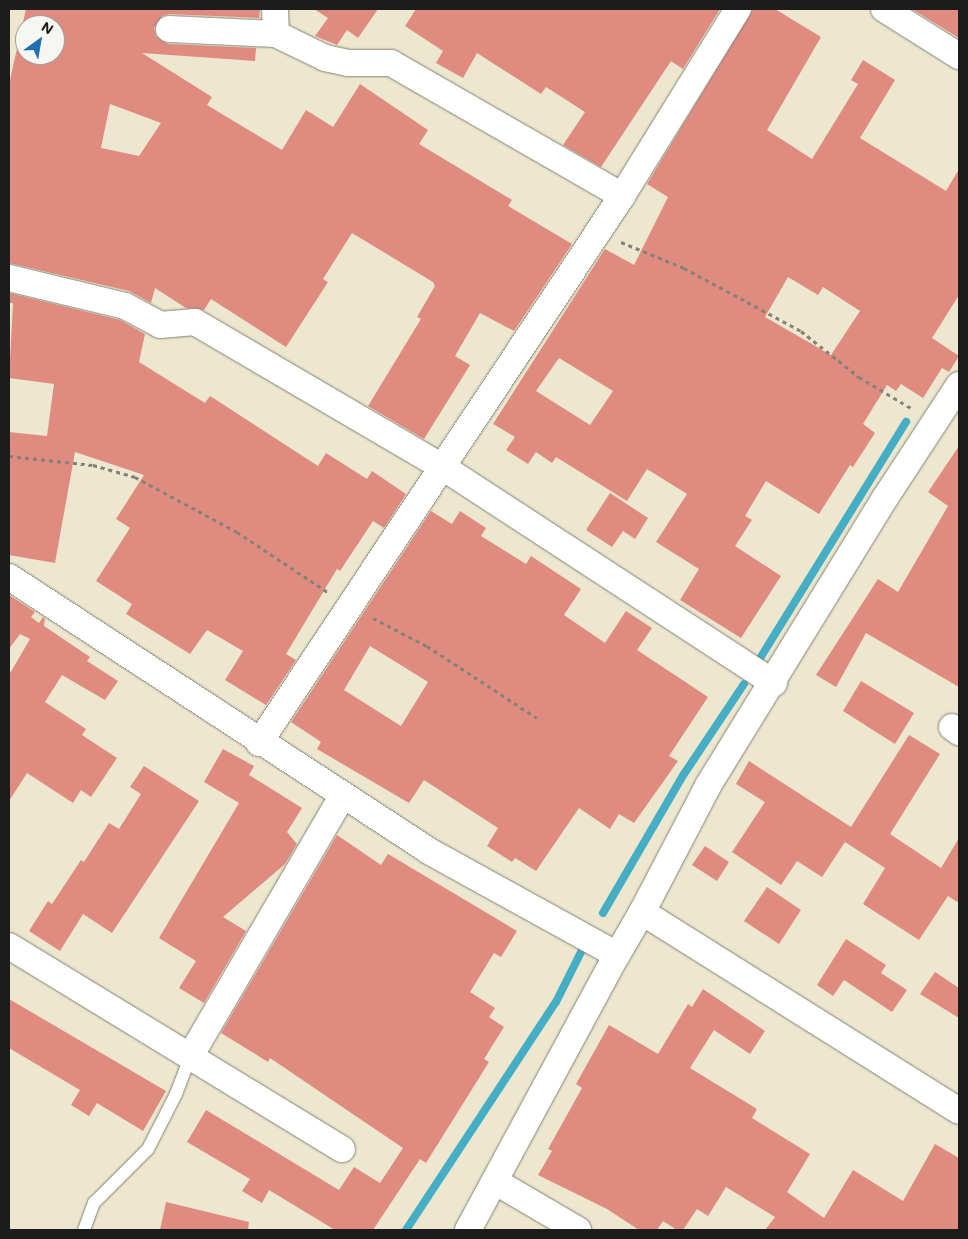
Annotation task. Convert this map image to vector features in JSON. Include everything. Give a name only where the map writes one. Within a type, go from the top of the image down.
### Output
[{"type":"street","points":[[259,743],[444,468],[622,196],[738,9]]},
{"type":"street","points":[[884,9],[959,56]]},
{"type":"street","points":[[169,29],[276,21],[325,58],[348,63],[391,64],[622,196]]},
{"type":"street","points":[[9,278],[125,306],[160,325],[195,322],[444,468],[774,683]]},
{"type":"street","points":[[468,1230],[496,1182],[617,955],[642,912],[708,786],[774,683],[804,627],[959,385]]},
{"type":"street","points":[[9,577],[342,797],[435,854],[617,955]]},
{"type":"street","points":[[191,1055],[342,797]]},
{"type":"street","points":[[642,912],[959,1111]]},
{"type":"street","points":[[9,946],[191,1055],[342,1149]]},
{"type":"street","points":[[496,1182],[578,1230]]},
{"type":"lane","points":[[84,1230],[94,1203],[148,1149],[176,1094],[191,1055]]},
{"type":"path","points":[[597,233],[684,268],[801,331],[859,377],[935,422]]},
{"type":"path","points":[[9,456],[92,465],[135,477],[236,532],[350,606],[427,646],[537,718]]},
{"type":"building","points":[[26,9],[260,9],[259,18],[169,14],[162,16],[154,28],[156,36],[168,44],[256,48],[255,61],[142,53],[212,97],[207,105],[282,150],[306,110],[333,127],[360,84],[428,130],[419,144],[512,200],[508,206],[572,244],[514,331],[480,313],[455,356],[470,365],[424,439],[368,406],[421,319],[417,317],[435,286],[433,282],[352,233],[323,279],[328,282],[286,347],[211,299],[204,310],[186,308],[155,288],[151,303],[129,291],[9,263],[9,84],[15,58],[15,65],[65,65],[65,15],[25,15]],"holes":[[[110,104],[161,123],[139,156],[101,148]]]},
{"type":"building","points":[[314,9],[378,9],[358,38],[347,30],[337,45],[315,36],[328,18]]},
{"type":"building","points":[[416,9],[720,9],[683,69],[671,61],[601,167],[563,145],[585,112],[546,87],[541,94],[477,53],[463,78],[436,63],[443,51],[405,26]]},
{"type":"building","points":[[753,9],[775,9],[821,37],[767,130],[812,159],[858,84],[851,80],[863,60],[895,80],[860,138],[946,191],[959,169],[959,295],[932,338],[959,356],[949,372],[942,368],[923,398],[901,384],[896,391],[887,385],[863,424],[875,433],[853,467],[850,465],[819,514],[766,481],[745,516],[752,520],[735,546],[781,576],[741,638],[680,600],[699,569],[656,542],[687,494],[647,469],[627,501],[556,457],[552,463],[536,452],[528,464],[506,450],[515,437],[493,424],[605,249],[634,265],[668,197],[647,184]],"holes":[[[788,277],[818,295],[823,287],[860,311],[831,355],[765,317]],[[559,358],[613,391],[590,425],[536,391]]]},
{"type":"building","points":[[912,9],[959,9],[959,38]]},
{"type":"building","points":[[9,293],[120,320],[145,334],[139,362],[205,403],[210,396],[318,466],[326,453],[367,479],[372,471],[406,494],[384,528],[373,521],[340,571],[337,569],[286,654],[296,660],[266,705],[225,680],[243,651],[207,630],[190,654],[126,614],[132,604],[96,581],[130,528],[116,519],[144,475],[75,452],[55,563],[9,555],[9,432],[47,436],[54,384],[9,378],[13,303],[9,303]]},
{"type":"building","points":[[959,446],[959,687],[866,633],[836,687],[816,675],[878,579],[898,592],[948,506],[928,492]]},
{"type":"building","points":[[610,493],[648,518],[635,539],[623,531],[612,547],[586,530]]},
{"type":"building","points":[[431,511],[452,524],[460,511],[486,528],[481,536],[526,564],[531,556],[581,589],[564,615],[605,643],[626,611],[652,628],[637,650],[708,697],[669,756],[678,761],[634,823],[619,814],[610,829],[579,808],[536,871],[515,858],[512,862],[487,846],[498,828],[424,780],[409,803],[317,749],[321,742],[291,722]],"holes":[[[370,646],[428,682],[401,726],[344,690]]]},
{"type":"building","points":[[9,595],[35,612],[31,617],[39,623],[43,617],[45,619],[44,626],[90,657],[87,661],[118,681],[105,700],[62,675],[45,702],[86,729],[82,735],[117,758],[91,797],[81,790],[73,803],[27,773],[9,801],[9,675],[30,639],[20,634],[9,649]]},
{"type":"building","points":[[861,681],[914,713],[895,744],[843,711]]},
{"type":"building","points":[[909,735],[940,754],[890,834],[941,868],[959,838],[959,903],[948,896],[919,940],[863,904],[885,868],[845,842],[822,877],[797,861],[781,885],[732,852],[765,802],[736,784],[749,761],[851,827]]},
{"type":"building","points":[[223,749],[254,766],[249,775],[302,808],[287,832],[297,844],[285,864],[223,917],[246,931],[204,1003],[179,988],[196,961],[159,938],[239,803],[204,782]]},
{"type":"building","points":[[144,766],[199,801],[112,933],[83,914],[60,951],[29,931],[48,901],[52,904],[81,860],[84,862],[109,823],[119,829],[141,794],[130,787]]},
{"type":"building","points":[[337,835],[381,865],[388,854],[517,931],[501,957],[494,953],[470,992],[495,1008],[489,1017],[504,1027],[484,1059],[489,1062],[426,1163],[420,1159],[373,1230],[335,1230],[269,1190],[262,1203],[242,1191],[250,1179],[187,1142],[206,1110],[339,1190],[354,1167],[380,1183],[403,1148],[270,1058],[268,1062],[221,1033]]},
{"type":"building","points":[[705,846],[729,862],[717,881],[692,865]]},
{"type":"building","points":[[767,887],[801,910],[779,944],[744,921]]},
{"type":"building","points":[[846,939],[886,965],[881,973],[907,990],[892,1012],[844,980],[833,996],[817,985]]},
{"type":"building","points":[[935,972],[959,988],[959,1018],[920,994]]},
{"type":"building","points":[[703,989],[765,1031],[750,1054],[714,1030],[690,1068],[757,1109],[752,1118],[810,1154],[787,1192],[824,1218],[853,1170],[903,1201],[935,1144],[959,1158],[959,1230],[765,1230],[775,1217],[726,1187],[708,1216],[697,1209],[683,1230],[677,1230],[663,1221],[657,1230],[639,1230],[607,1209],[538,1175],[552,1151],[548,1149],[582,1088],[576,1084],[609,1025],[658,1054],[688,1004],[692,1007]]},
{"type":"building","points":[[9,999],[166,1091],[143,1131],[97,1103],[89,1116],[71,1105],[80,1090],[9,1048]]},
{"type":"building","points":[[166,1202],[249,1222],[248,1230],[160,1230]]},
{"type":"waterway","points":[[759,660],[906,422]]},
{"type":"waterway","points":[[603,913],[684,774],[744,684]]},
{"type":"waterway","points":[[406,1230],[556,1002],[584,946]]}]
